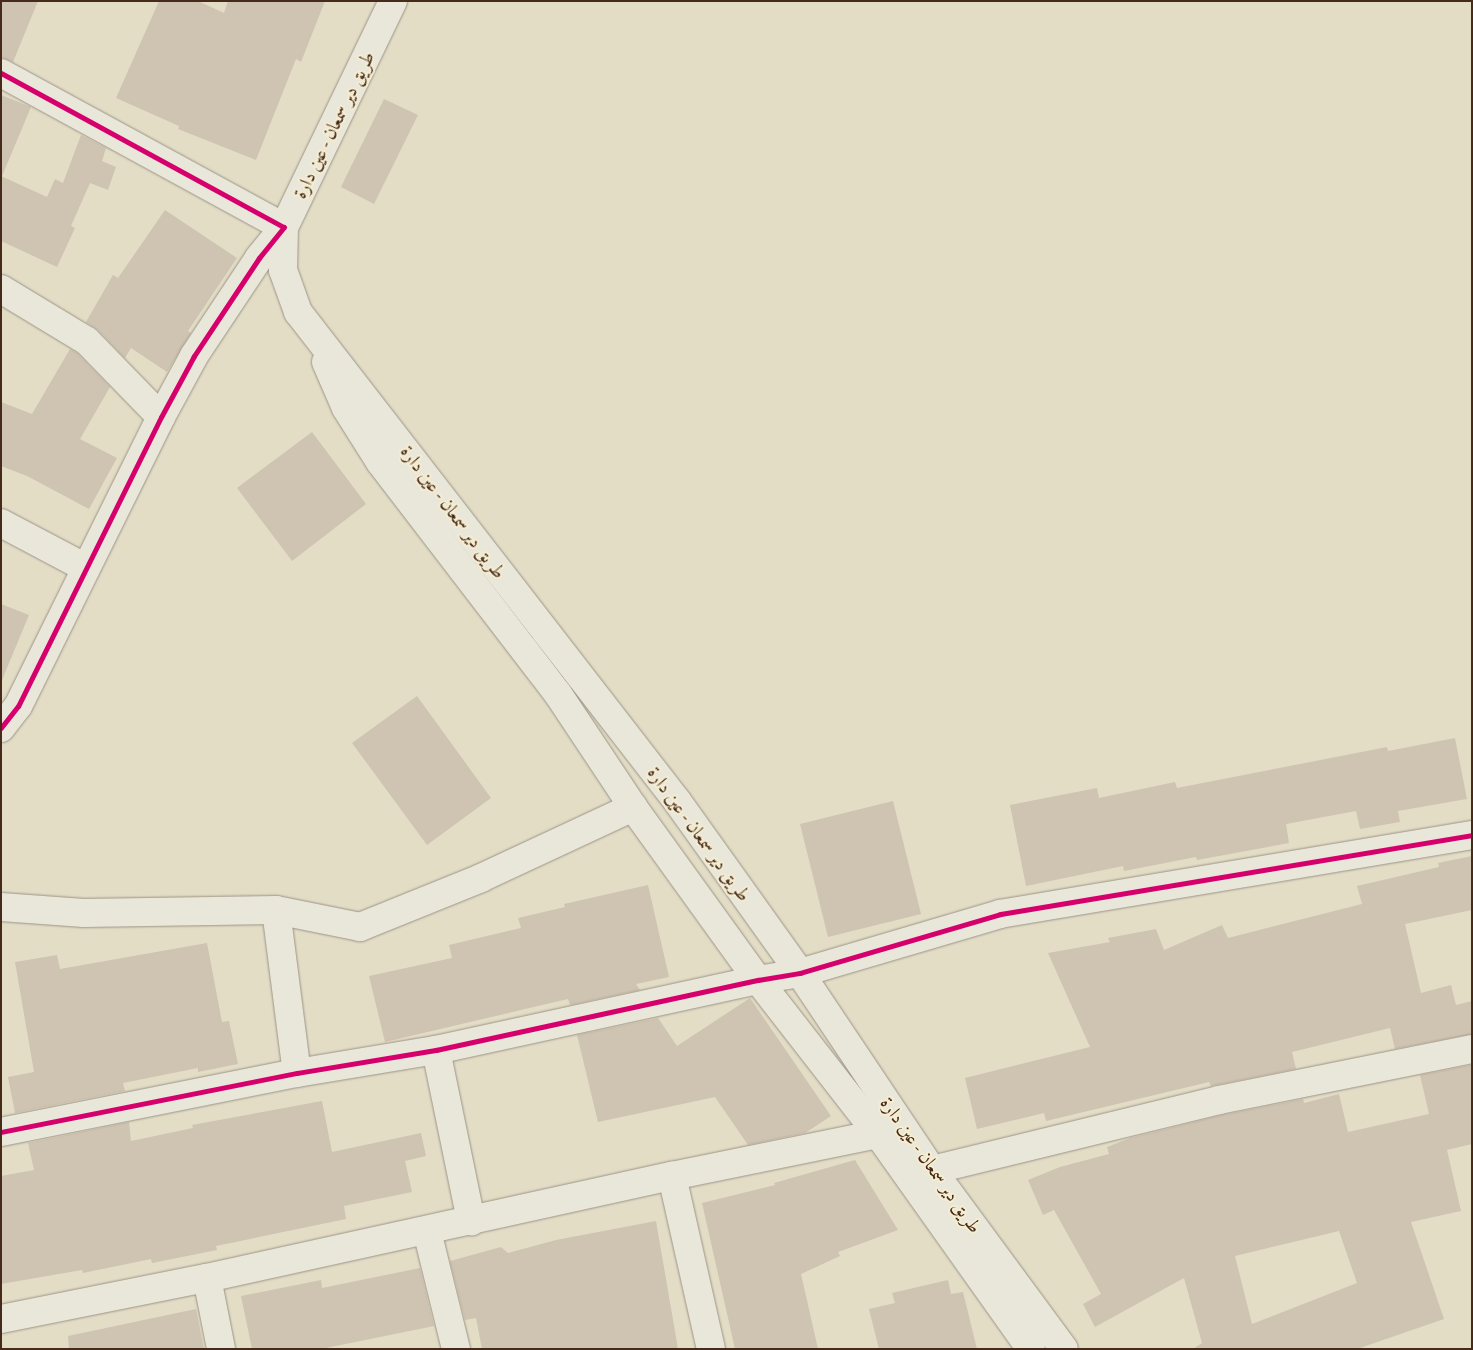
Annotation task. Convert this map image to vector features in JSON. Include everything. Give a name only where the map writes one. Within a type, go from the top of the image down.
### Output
[{"type":"street","name":"طريق دير سمعان - عين دارة","points":[[393,1],[284,227],[283,270],[298,312],[677,801],[800,973],[932,1170],[1064,1349]]},
{"type":"street","points":[[1,73],[284,227],[259,258],[194,356],[161,417],[18,706],[1,728]]},
{"type":"street","points":[[1,289],[87,341],[161,417]]},
{"type":"street","name":"طريق دير سمعان - عين دارة","points":[[314,333],[346,408],[380,462],[558,694],[632,807],[758,980],[878,1134],[1031,1349]]},
{"type":"street","points":[[1,524],[86,568]]},
{"type":"street","points":[[1,908],[84,913],[276,910],[360,927],[481,878],[632,807]]},
{"type":"street","points":[[1,1132],[297,1072],[436,1050],[758,980],[800,973],[1000,914],[1472,835]]},
{"type":"street","points":[[276,910],[297,1072]]},
{"type":"street","points":[[932,1170],[1219,1100],[1472,1049]]},
{"type":"street","points":[[436,1050],[471,1221]]},
{"type":"street","points":[[1,1319],[207,1278],[672,1176],[878,1134]]},
{"type":"street","points":[[672,1176],[711,1349]]},
{"type":"street","points":[[427,1231],[456,1349]]},
{"type":"street","points":[[207,1278],[222,1349]]},
{"type":"building","points":[[1,1],[38,1],[13,62],[1,57]]},
{"type":"building","points":[[159,1],[198,1],[224,13],[228,1],[325,1],[301,62],[296,59],[256,160],[178,129],[179,126],[116,98]]},
{"type":"building","points":[[1,95],[31,107],[2,176],[1,176]]},
{"type":"building","points":[[384,99],[418,115],[374,204],[341,187]]},
{"type":"building","points":[[81,135],[106,148],[102,161],[116,167],[108,190],[90,183],[71,226],[75,228],[57,267],[1,241],[1,176],[47,197],[55,179],[63,183]]},
{"type":"building","points":[[165,210],[237,258],[188,331],[191,333],[167,372],[131,348],[125,358],[98,330],[86,322],[113,275],[118,278]]},
{"type":"building","points":[[70,349],[77,353],[110,387],[80,439],[117,458],[89,509],[27,476],[1,466],[1,402],[32,414]]},
{"type":"building","points":[[312,432],[366,504],[292,561],[237,488]]},
{"type":"building","points":[[1,604],[29,615],[2,680],[1,680]]},
{"type":"building","points":[[417,696],[491,798],[427,845],[352,743]]},
{"type":"building","points":[[1455,738],[1467,799],[1398,811],[1400,822],[1360,829],[1356,811],[1286,824],[1289,843],[1197,860],[1196,857],[1124,871],[1123,866],[1026,886],[1010,805],[1097,788],[1099,798],[1175,782],[1177,788],[1387,747],[1388,751]]},
{"type":"building","points":[[893,801],[921,914],[828,937],[800,824]]},
{"type":"building","points":[[1472,856],[1472,910],[1405,924],[1421,993],[1451,985],[1456,1005],[1472,1001],[1472,1034],[1395,1049],[1390,1028],[1292,1052],[1296,1069],[1211,1086],[1209,1082],[1046,1121],[1044,1113],[977,1129],[965,1078],[1090,1047],[1048,953],[1110,942],[1108,938],[1156,929],[1164,950],[1222,925],[1228,938],[1362,904],[1357,886],[1439,867],[1438,863]]},
{"type":"building","points":[[648,885],[669,977],[636,984],[640,990],[570,1005],[568,999],[385,1042],[369,976],[452,958],[449,945],[521,928],[518,918],[565,907],[564,904]]},
{"type":"building","points":[[207,943],[222,1022],[229,1021],[238,1064],[198,1072],[198,1068],[123,1083],[125,1091],[15,1113],[8,1077],[34,1072],[15,962],[57,955],[60,969]]},
{"type":"building","points":[[750,998],[831,1116],[805,1133],[748,1145],[715,1097],[598,1122],[577,1035],[658,1018],[677,1046]]},
{"type":"building","points":[[1471,1065],[1472,1144],[1447,1150],[1461,1211],[1411,1222],[1444,1319],[1357,1349],[1193,1349],[1202,1343],[1184,1278],[1095,1327],[1083,1304],[1101,1294],[1054,1210],[1043,1215],[1028,1180],[1060,1167],[1109,1154],[1107,1147],[1130,1138],[1222,1115],[1303,1099],[1304,1103],[1339,1094],[1348,1132],[1429,1114],[1420,1075]],"holes":[[[1339,1231],[1357,1283],[1252,1324],[1235,1256]]]},
{"type":"building","points":[[322,1101],[332,1152],[421,1133],[426,1156],[405,1161],[412,1192],[344,1206],[346,1219],[216,1246],[217,1250],[152,1263],[151,1259],[83,1273],[82,1270],[1,1284],[1,1176],[34,1170],[28,1143],[129,1122],[131,1141],[193,1128],[192,1125]]},
{"type":"building","points":[[855,1160],[898,1230],[838,1252],[840,1256],[801,1274],[818,1349],[735,1349],[702,1203],[775,1185],[774,1183]]},
{"type":"building","points":[[656,1221],[678,1349],[482,1349],[476,1318],[465,1320],[450,1261],[501,1247],[508,1253],[556,1240]]},
{"type":"building","points":[[420,1268],[434,1326],[321,1349],[252,1349],[241,1296],[321,1280],[322,1288]]},
{"type":"building","points":[[948,1280],[951,1294],[963,1292],[977,1349],[879,1349],[869,1309],[895,1303],[892,1293]]},
{"type":"building","points":[[196,1309],[204,1349],[69,1349],[68,1336]]},
{"type":"cycle path","points":[[1,73],[284,227],[259,258],[194,356],[161,417],[18,706],[1,728]]},
{"type":"cycle path","points":[[1,1132],[297,1073],[436,1050],[758,980],[800,973],[1000,914],[1472,835]]}]
